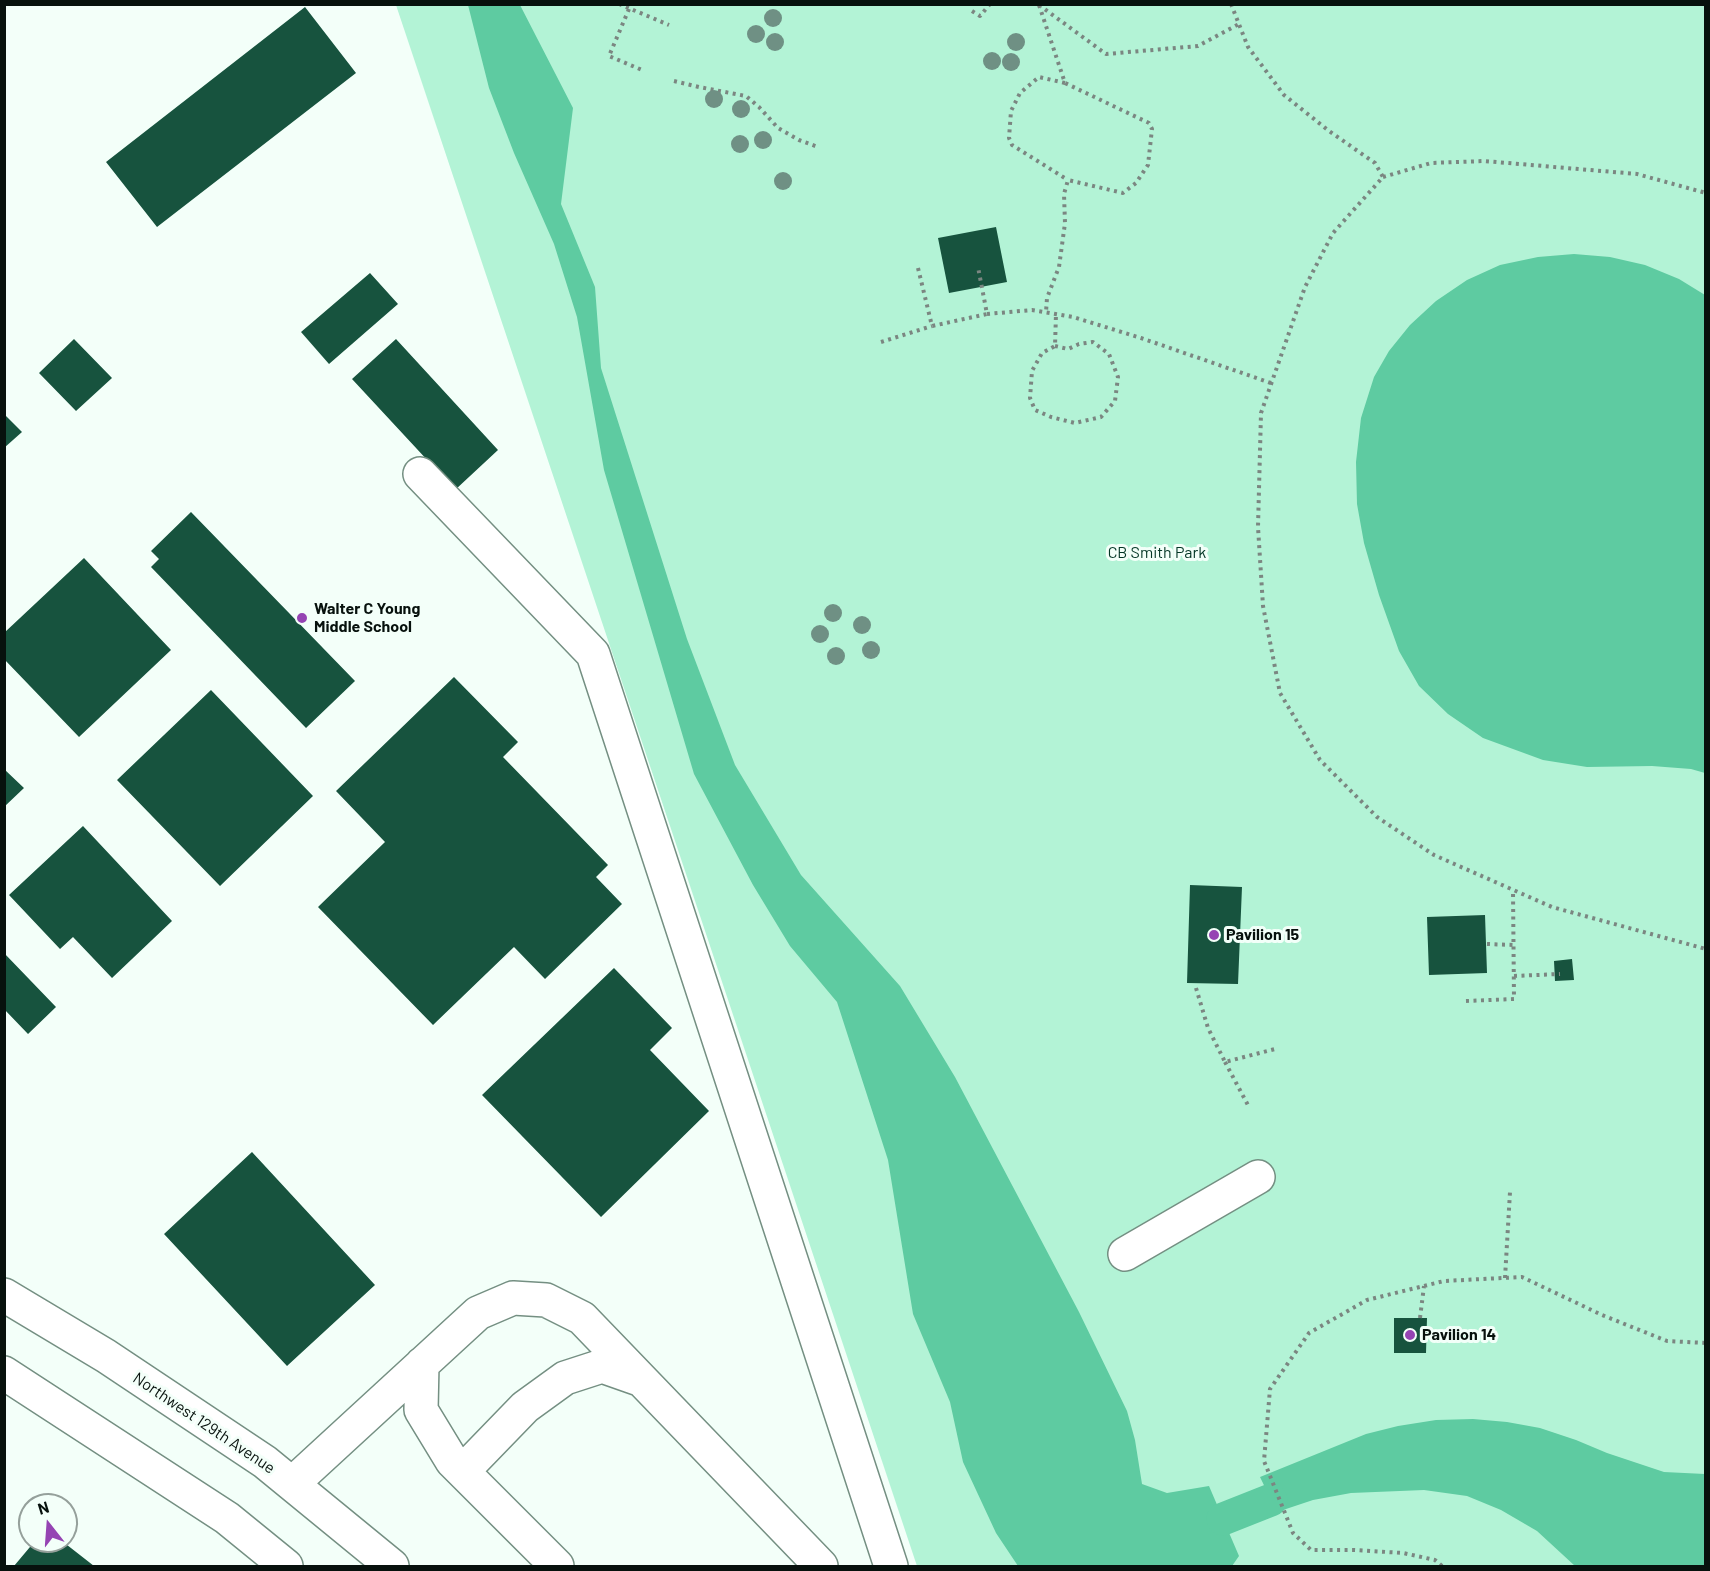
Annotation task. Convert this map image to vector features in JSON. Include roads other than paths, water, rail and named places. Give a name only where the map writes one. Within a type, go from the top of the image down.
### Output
[{"type":"street","points":[[420,474],[593,654],[891,1566]]},
{"type":"street","points":[[1125,1254],[1258,1177]]},
{"type":"street","name":"Northwest 129th Avenue","points":[[4,1295],[106,1356],[265,1462],[392,1566]]},
{"type":"street","points":[[292,1484],[478,1313],[513,1298],[546,1300],[582,1318],[821,1566]]},
{"type":"street","points":[[422,1364],[421,1410],[452,1461],[557,1566]]},
{"type":"street","points":[[463,1471],[525,1407],[566,1378],[602,1366],[642,1380]]},
{"type":"street","points":[[4,1373],[226,1518],[286,1566]]},
{"type":"waterway","points":[[1223,1519],[1271,1500]]},
{"type":"place","name":"Walter C Young Middle School","points":[[302,618]]},
{"type":"place","name":"Pavilion 15","points":[[1214,935]]},
{"type":"place","name":"Pavilion 14","points":[[1410,1335]]},
{"type":"park label","name":"CB Smith Park","points":[[1157,553]]}]
